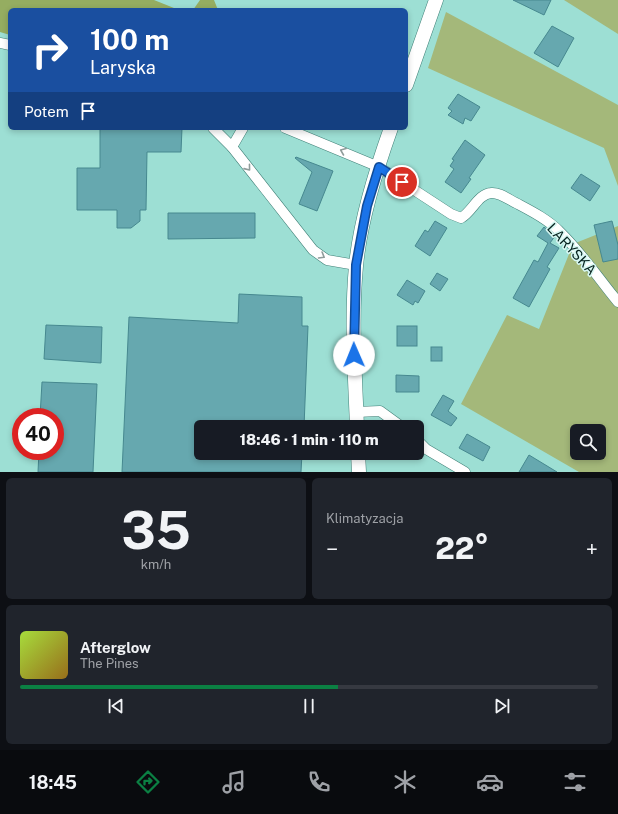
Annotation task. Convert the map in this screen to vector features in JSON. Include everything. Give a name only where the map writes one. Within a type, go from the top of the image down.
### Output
[{"type":"street","points":[[408,79],[436,0]]},
{"type":"street","points":[[215,130],[232,147],[313,250],[327,260],[356,265]]},
{"type":"street","points":[[232,147],[242,130]]},
{"type":"street","points":[[290,130],[379,167]]},
{"type":"street","points":[[357,420],[354,341],[356,265],[367,206],[390,130]]},
{"type":"street","name":"LARYSKA","points":[[379,167],[451,214],[461,218],[467,215],[479,199],[490,193],[498,193],[538,215],[559,231],[618,302]]},
{"type":"street","points":[[356,412],[380,411],[392,420]]},
{"type":"street","points":[[424,446],[465,472]]},
{"type":"street","points":[[358,460],[359,472]]},
{"type":"green space","points":[[0,0],[154,0],[174,8],[8,8],[8,34],[0,32]]},
{"type":"green space","points":[[200,0],[214,0],[217,8],[194,8]]},
{"type":"green space","points":[[564,0],[618,0],[618,34]]},
{"type":"green space","points":[[446,12],[618,105],[618,186],[604,148],[428,68]]},
{"type":"green space","points":[[618,226],[618,472],[579,472],[461,404],[507,315],[539,329],[573,244]]},
{"type":"building","points":[[513,0],[551,0],[544,15]]},
{"type":"building","points":[[552,26],[574,38],[558,67],[534,53]]},
{"type":"building","points":[[458,94],[480,107],[471,121],[465,118],[463,124],[448,115],[452,111],[448,108]]},
{"type":"building","points":[[100,130],[182,130],[181,152],[147,152],[146,210],[140,210],[140,221],[131,228],[117,228],[117,210],[77,210],[77,168],[100,168]]},
{"type":"building","points":[[465,140],[485,155],[469,178],[471,179],[461,193],[445,182],[454,169],[450,166],[454,160],[452,159]]},
{"type":"building","points":[[296,157],[333,171],[317,211],[299,204],[312,172],[295,158]]},
{"type":"building","points":[[581,174],[600,186],[590,201],[571,188]]},
{"type":"building","points":[[168,213],[255,213],[255,238],[168,239]]},
{"type":"building","points":[[435,221],[447,228],[430,256],[415,246],[425,230],[428,232]]},
{"type":"building","points":[[612,221],[618,245],[618,259],[603,262],[594,225]]},
{"type":"building","points":[[544,227],[555,236],[550,243],[559,248],[547,267],[550,269],[529,307],[513,298],[534,260],[538,262],[548,243],[537,236]]},
{"type":"building","points":[[437,273],[448,279],[440,291],[430,284]]},
{"type":"building","points":[[407,280],[425,291],[418,303],[415,301],[413,305],[397,295]]},
{"type":"building","points":[[239,294],[302,297],[302,326],[308,326],[304,420],[194,420],[194,460],[302,460],[301,472],[122,472],[129,317],[238,323]]},
{"type":"building","points":[[46,325],[102,327],[101,363],[44,359]]},
{"type":"building","points":[[397,326],[417,326],[417,346],[397,346]]},
{"type":"building","points":[[431,347],[442,347],[442,361],[431,361]]},
{"type":"building","points":[[396,375],[419,376],[419,392],[396,392]]},
{"type":"building","points":[[42,382],[97,384],[93,472],[38,472],[39,460],[64,460],[64,408],[41,408]]},
{"type":"building","points":[[443,395],[454,401],[448,411],[457,418],[451,426],[431,415]]},
{"type":"building","points":[[467,434],[490,447],[483,461],[459,448]]},
{"type":"building","points":[[529,455],[557,472],[519,472]]},
{"type":"route","points":[[354,355],[356,265],[367,206],[379,167],[402,182]]}]
